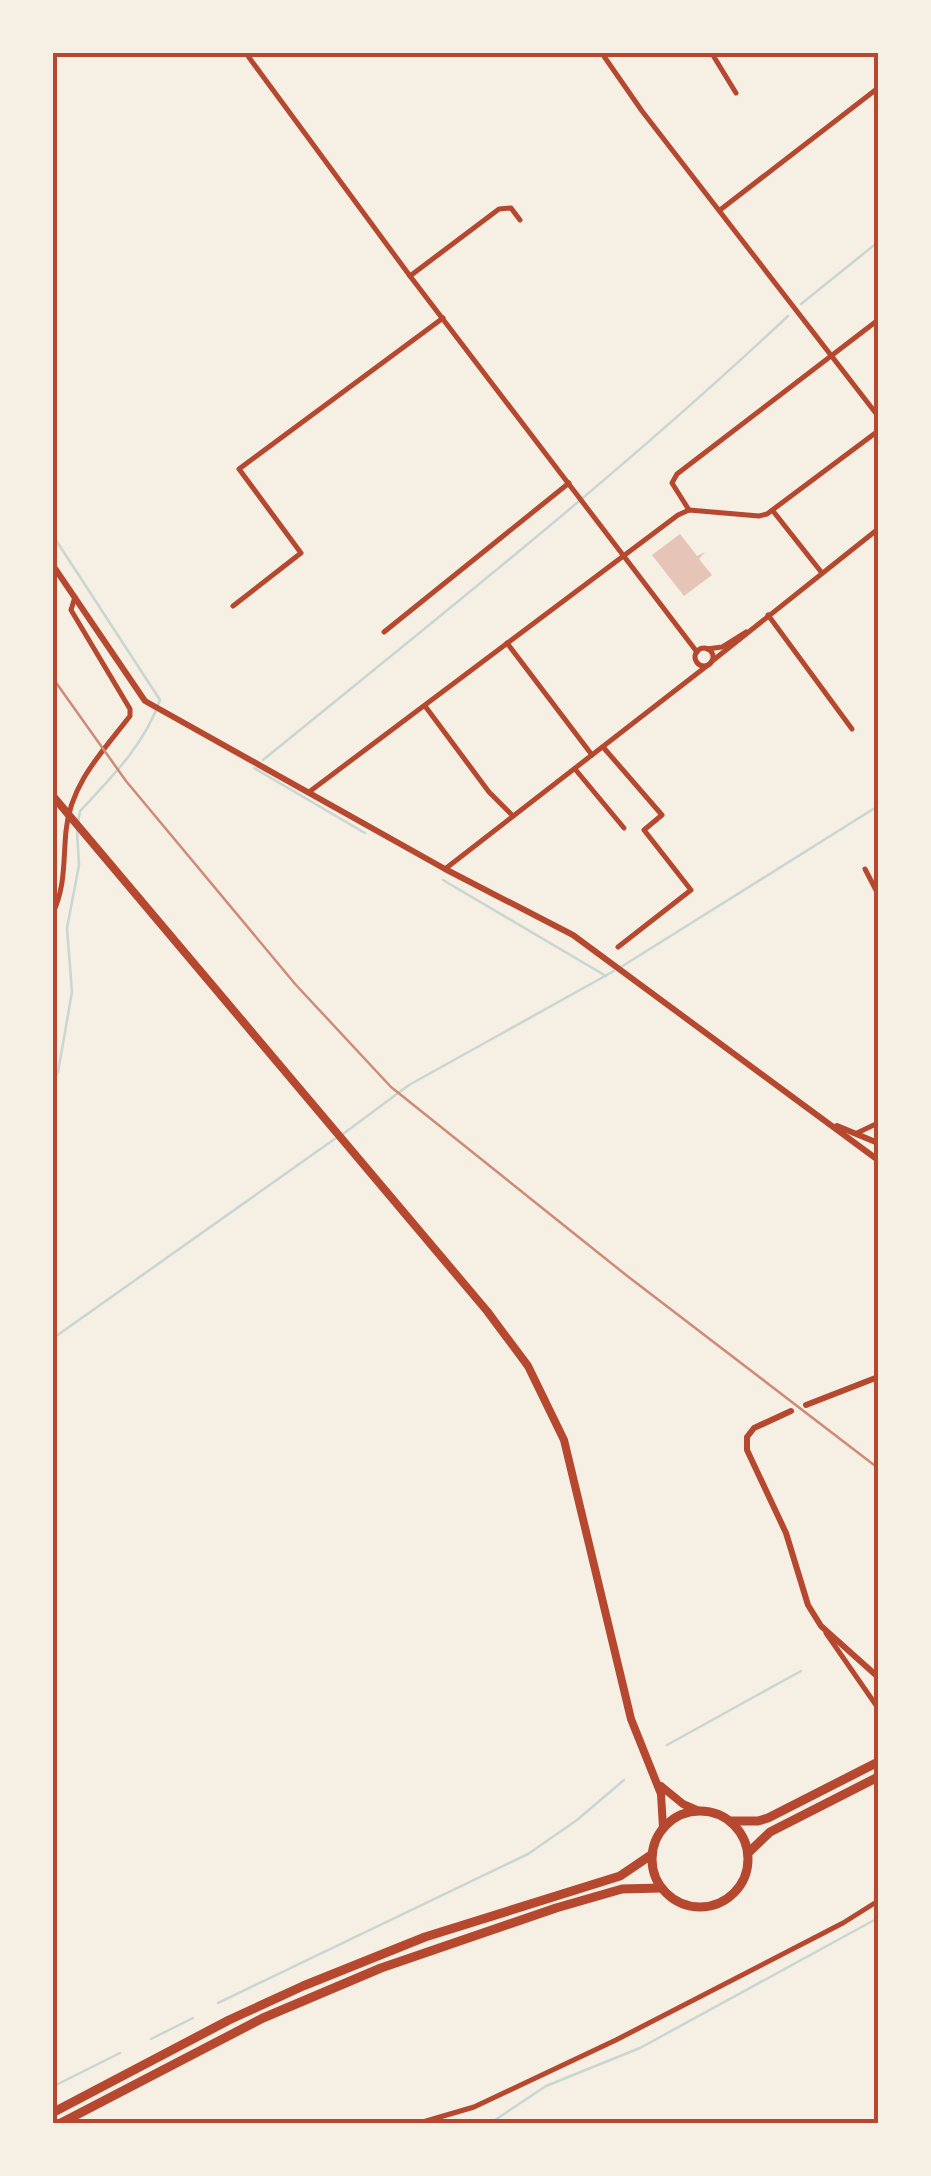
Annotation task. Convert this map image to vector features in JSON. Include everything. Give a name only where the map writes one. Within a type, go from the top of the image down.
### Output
[{"type":"main road","points":[[52,794],[341,1136],[528,1366],[552,1412],[573,1476],[631,1719],[664,1804],[662,1828],[652,1855],[654,1876],[678,1902],[690,1906],[718,1904],[740,1886],[747,1867],[748,1853],[740,1832],[716,1814],[700,1811],[673,1797],[658,1782]]},
{"type":"main road","points":[[730,1822],[768,1818],[878,1762]]},
{"type":"main road","points":[[748,1853],[770,1832],[878,1776]]},
{"type":"main road","points":[[662,1828],[679,1815],[700,1811]]},
{"type":"main road","points":[[52,2113],[183,2043],[303,1986],[425,1937],[620,1876],[652,1855]]},
{"type":"main road","points":[[59,2124],[263,2018],[380,1968],[622,1889],[662,1888]]},
{"type":"street","points":[[246,52],[410,276],[697,652],[697,662],[709,664]]},
{"type":"street","points":[[601,52],[642,111],[878,416]]},
{"type":"street","points":[[711,52],[736,93]]},
{"type":"street","points":[[720,210],[878,88]]},
{"type":"street","points":[[410,276],[499,209],[511,208],[520,220]]},
{"type":"street","points":[[232,606],[301,553],[238,469],[442,318]]},
{"type":"street","points":[[690,510],[672,483],[677,474],[878,320]]},
{"type":"street","points":[[309,792],[672,518],[690,510],[758,516],[773,511],[878,431]]},
{"type":"street","points":[[384,632],[571,485]]},
{"type":"street","points":[[773,511],[822,573]]},
{"type":"street","points":[[445,868],[878,529]]},
{"type":"street","points":[[52,564],[136,690],[150,704],[572,936],[878,1160]]},
{"type":"street","points":[[52,915],[65,877],[66,829],[78,788],[94,759],[130,716],[130,709],[70,610],[75,597]]},
{"type":"street","points":[[768,614],[852,729]]},
{"type":"street","points":[[697,652],[722,647],[749,631]]},
{"type":"street","points":[[507,643],[592,755]]},
{"type":"street","points":[[708,649],[712,655],[709,664]]},
{"type":"street","points":[[425,706],[489,792],[513,816]]},
{"type":"street","points":[[603,747],[662,815],[644,830],[691,890],[618,948]]},
{"type":"street","points":[[575,769],[624,828]]},
{"type":"street","points":[[865,868],[878,894]]},
{"type":"street","points":[[857,1133],[878,1123]]},
{"type":"street","points":[[831,1124],[878,1143]]},
{"type":"street","points":[[806,1405],[878,1378]]},
{"type":"street","points":[[790,1411],[754,1428],[746,1437],[747,1450],[786,1533],[808,1605],[878,1708]]},
{"type":"street","points":[[821,1626],[878,1677]]},
{"type":"street","points":[[416,2124],[474,2107],[616,2040],[843,1923],[878,1901]]},
{"type":"building","points":[[680,534],[697,556],[705,552],[699,559],[712,575],[684,596],[652,555]]},
{"type":"waterway","points":[[801,304],[878,242]]},
{"type":"waterway","points":[[263,760],[595,487],[788,316]]},
{"type":"waterway","points":[[52,534],[160,700],[136,746],[80,811],[78,823]]},
{"type":"waterway","points":[[254,768],[365,833]]},
{"type":"waterway","points":[[621,967],[878,806]]},
{"type":"waterway","points":[[52,1083],[58,1072],[72,992],[67,928],[79,865],[77,831]]},
{"type":"waterway","points":[[443,880],[606,976]]},
{"type":"waterway","points":[[343,1134],[409,1085],[614,971]]},
{"type":"waterway","points":[[52,1339],[336,1138]]},
{"type":"waterway","points":[[667,1745],[801,1671]]},
{"type":"waterway","points":[[218,2003],[528,1854],[624,1780]]},
{"type":"waterway","points":[[489,2124],[546,2086],[640,2048],[878,1918]]},
{"type":"waterway","points":[[151,2039],[193,2018]]},
{"type":"waterway","points":[[52,2087],[120,2053]]},
{"type":"railway","points":[[52,677],[126,781],[296,985],[391,1087],[626,1275],[878,1468]]}]
